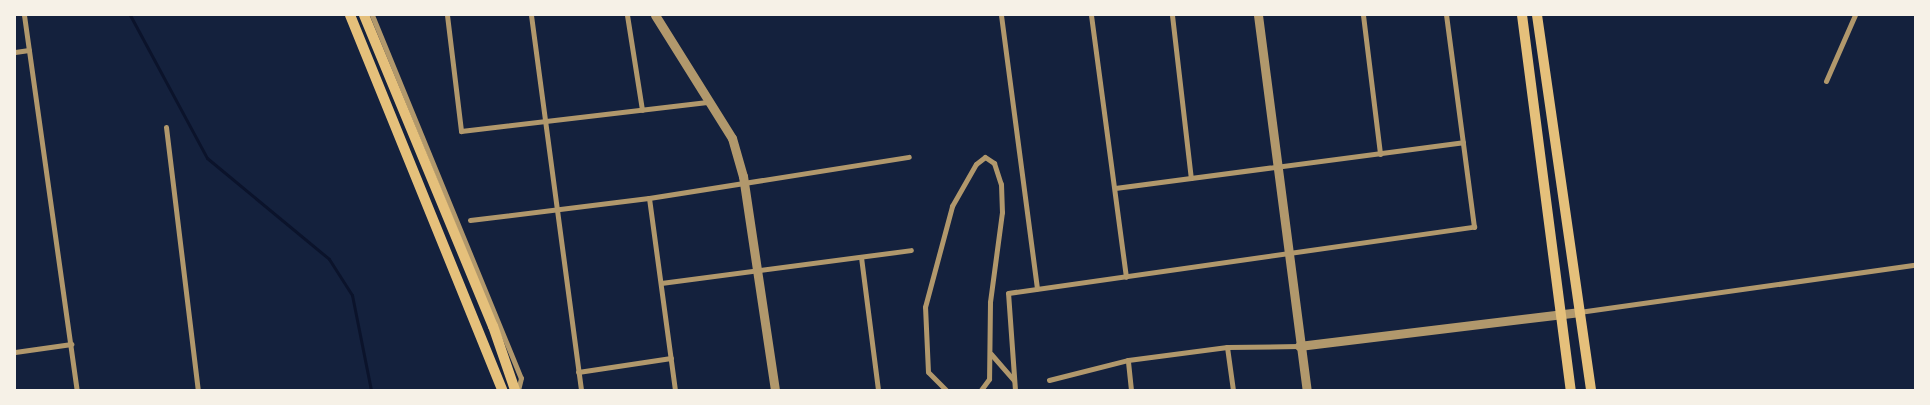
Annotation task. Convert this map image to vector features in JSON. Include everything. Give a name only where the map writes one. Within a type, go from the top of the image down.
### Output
[{"type":"main road","points":[[350,15],[502,390]]},
{"type":"main road","points":[[364,15],[493,326],[517,390]]},
{"type":"main road","points":[[1522,15],[1572,390]]},
{"type":"main road","points":[[1537,15],[1578,312],[1591,390]]},
{"type":"street","points":[[24,15],[77,390]]},
{"type":"street","points":[[372,15],[521,378],[517,390]]},
{"type":"street","points":[[446,15],[461,131],[709,102]]},
{"type":"street","points":[[531,15],[580,390]]},
{"type":"street","points":[[627,15],[642,110]]},
{"type":"street","points":[[655,15],[732,138],[744,181],[775,390]]},
{"type":"street","points":[[1001,15],[1037,290]]},
{"type":"street","points":[[1093,15],[1126,277]]},
{"type":"street","points":[[1172,15],[1191,178]]},
{"type":"street","points":[[1258,15],[1287,255],[1307,390]]},
{"type":"street","points":[[1363,15],[1380,154]]},
{"type":"street","points":[[1015,390],[1008,293],[1287,255],[1474,227],[1446,15]]},
{"type":"street","points":[[1826,81],[1855,15]]},
{"type":"street","points":[[15,52],[29,50]]},
{"type":"street","points":[[166,127],[198,390]]},
{"type":"street","points":[[1115,188],[1463,142]]},
{"type":"street","points":[[470,220],[649,198],[744,181],[909,156]]},
{"type":"street","points":[[946,390],[928,372],[925,307],[952,206],[976,164],[985,157],[994,163],[1001,184],[1002,212],[990,302],[991,354],[989,379],[982,390]]},
{"type":"street","points":[[649,198],[675,390]]},
{"type":"street","points":[[661,283],[912,250]]},
{"type":"street","points":[[861,257],[878,390]]},
{"type":"street","points":[[1049,380],[1128,360],[1227,348],[1299,346],[1578,312],[1915,265]]},
{"type":"street","points":[[15,352],[71,344]]},
{"type":"street","points":[[1227,348],[1233,390]]},
{"type":"street","points":[[991,354],[1014,381]]},
{"type":"street","points":[[578,372],[671,358]]},
{"type":"street","points":[[1128,360],[1131,390]]},
{"type":"waterway","points":[[130,15],[207,158],[329,259],[352,295],[371,390]]}]
